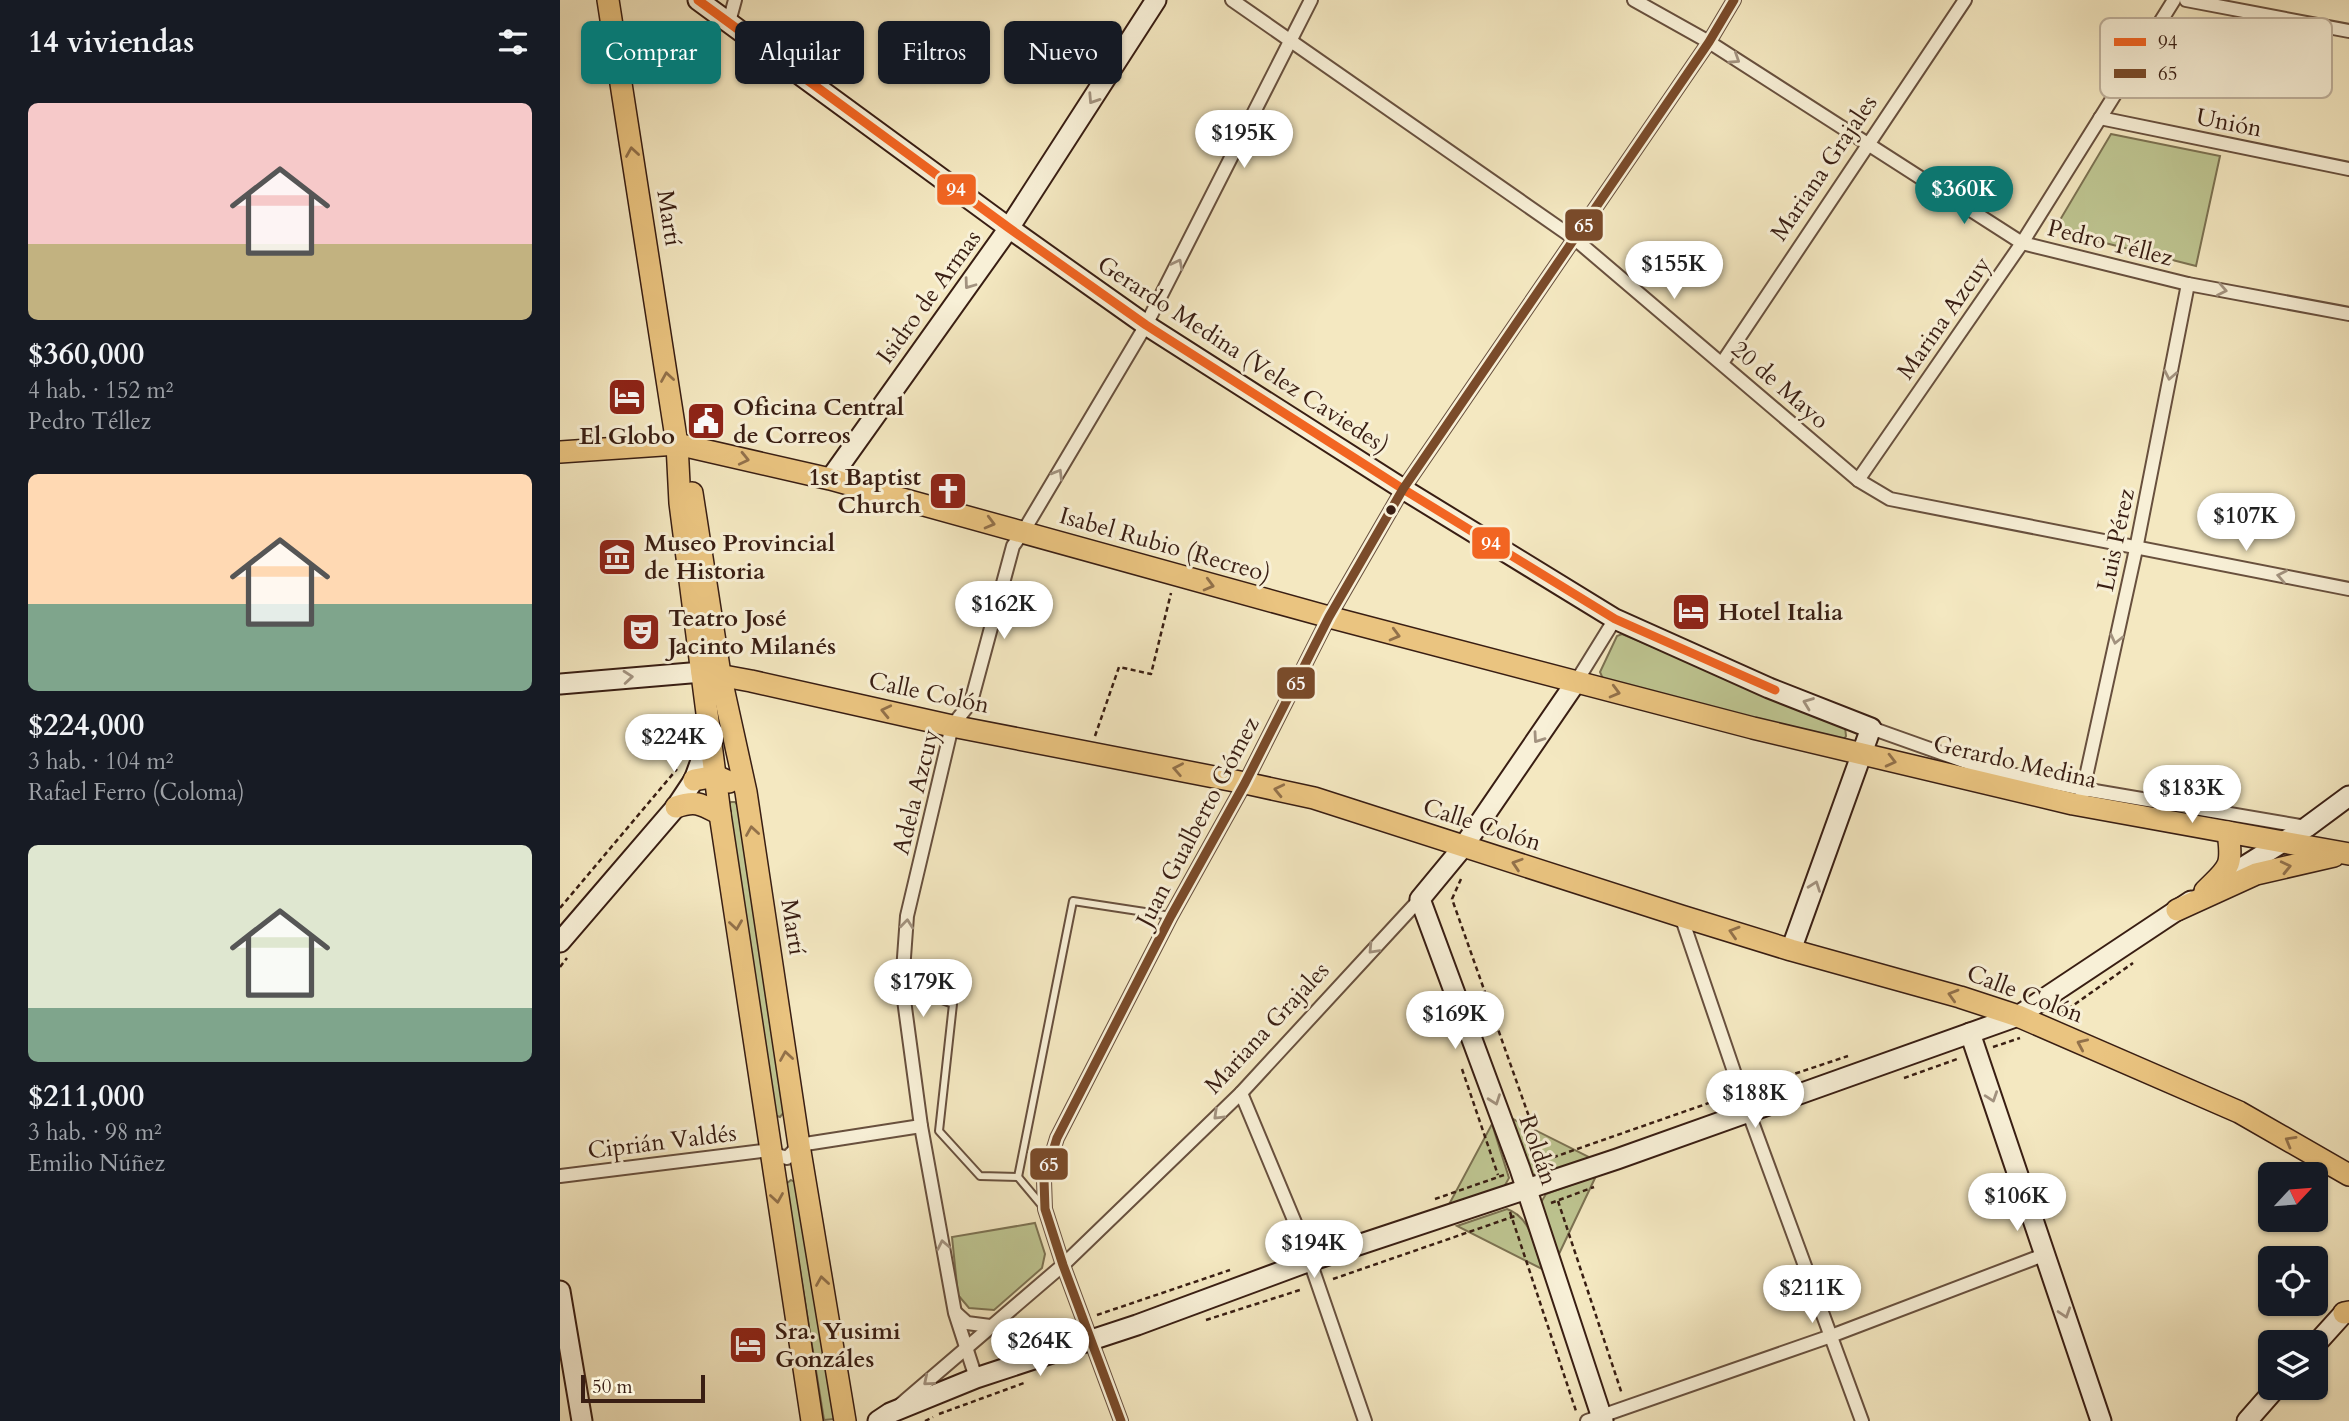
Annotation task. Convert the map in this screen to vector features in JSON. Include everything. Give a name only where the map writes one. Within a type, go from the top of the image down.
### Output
[{"type":"main road","name":"Martí","points":[[608,0],[677,444],[680,503],[711,673],[711,732],[720,814],[784,1141],[845,1421]]},
{"type":"main road","name":"Isabel Rubio (Recreo)","points":[[560,452],[677,444],[830,479],[1175,576],[1753,728]]},
{"type":"main road","name":"Martí","points":[[711,673],[726,702],[746,792],[812,1421]]},
{"type":"main road","name":"Calle Colón","points":[[711,673],[952,726],[1314,798],[1681,916],[2018,1016],[2239,1112],[2349,1175]]},
{"type":"main road","points":[[711,732],[733,693],[751,681]]},
{"type":"main road","name":"Gerardo Medina","points":[[1753,728],[1979,783],[2082,797],[2228,832],[2346,854]]},
{"type":"main road","points":[[689,771],[716,776],[746,792]]},
{"type":"main road","points":[[676,807],[692,802],[720,814]]},
{"type":"main road","points":[[2205,891],[2228,867],[2228,832]]},
{"type":"main road","points":[[2177,910],[2256,874],[2346,854]]},
{"type":"street","name":"Gerardo Medina (Velez Caviedes)","points":[[698,0],[1146,325],[1403,489],[1615,619],[1769,688],[1871,728]]},
{"type":"street","points":[[729,22],[735,0]]},
{"type":"street","name":"Isidro de Armas","points":[[830,479],[1009,228],[1156,0]]},
{"type":"street","name":"20 de Mayo","points":[[1232,0],[1575,239],[1858,480],[1890,499],[2349,589]]},
{"type":"street","name":"Adela Azcuy","points":[[976,1378],[955,1312],[921,1126],[902,985],[907,916],[952,726],[971,702],[1013,546],[1146,325],[1311,0]]},
{"type":"street","name":"Pedro Téllez","points":[[1634,0],[1709,42],[2022,243],[2188,284],[2349,314]]},
{"type":"street","name":"Juan Gualberto Gómez","points":[[1121,1421],[1045,1209],[1044,1180],[1057,1138],[1171,916],[1245,783],[1329,617],[1403,489],[1709,42],[1734,0]]},
{"type":"street","name":"Mariana Grajales","points":[[1722,363],[1965,0]]},
{"type":"street","name":"Marina Azcuy","points":[[2163,18],[2174,0]]},
{"type":"street","points":[[2186,0],[2281,18]]},
{"type":"street","name":"Marina Azcuy","points":[[1858,480],[2022,243],[2113,98]]},
{"type":"street","name":"Unión","points":[[2100,118],[2349,169]]},
{"type":"street","name":"Luis Pérez","points":[[2082,797],[2136,549],[2188,284]]},
{"type":"street","name":"Mariana Grajales","points":[[884,1417],[1063,1265],[1241,1093],[1469,849],[1615,619]]},
{"type":"street","name":"Calle Colón","points":[[560,684],[711,673]]},
{"type":"street","points":[[1791,950],[1871,728]]},
{"type":"street","name":"Gerardo Medina","points":[[1871,728],[1972,764],[2082,797],[2306,827]]},
{"type":"street","points":[[560,942],[676,807],[689,771],[711,732]]},
{"type":"street","points":[[884,1417],[976,1378],[1310,1261],[1552,1181],[2018,1016],[2349,796]]},
{"type":"street","name":"Roldán","points":[[1420,899],[1527,1189],[1597,1420]]},
{"type":"street","points":[[1681,916],[1748,1110],[1862,1421]]},
{"type":"street","points":[[1970,1033],[2101,1421]]},
{"type":"street","points":[[1241,1093],[1310,1261],[1365,1421]]},
{"type":"street","name":"Ciprián Valdés","points":[[560,1176],[784,1141],[921,1126]]},
{"type":"street","points":[[1597,1420],[2046,1254]]},
{"type":"street","points":[[560,1291],[582,1421]]},
{"type":"street","points":[[955,1312],[967,1323],[990,1326]]},
{"type":"street","points":[[2328,1332],[2347,1312]]},
{"type":"street","points":[[2247,1421],[2265,1400]]},
{"type":"lane","points":[[1018,1177],[1073,901],[1171,916]]},
{"type":"lane","points":[[902,985],[953,1004],[939,1131],[980,1176],[1018,1177],[1045,1209]]},
{"type":"path","points":[[1090,752],[1119,667],[1151,674],[1175,576]]},
{"type":"path","points":[[560,908],[689,771]]},
{"type":"path","points":[[1469,849],[1452,899],[1552,1181],[1627,1408]]},
{"type":"path","points":[[1460,1063],[1580,1421]]},
{"type":"green space","points":[[2111,134],[2220,156],[2196,266],[2054,230]]},
{"type":"green space","points":[[1622,634],[1845,727],[1846,736],[1843,741],[1603,679],[1600,672],[1617,636]]},
{"type":"green space","points":[[731,802],[738,806],[785,1111],[780,1117],[774,1115],[727,806]]},
{"type":"green space","points":[[1507,1116],[1591,1158],[1542,1176],[1530,1174]]},
{"type":"green space","points":[[1492,1124],[1509,1178],[1504,1187],[1446,1210]]},
{"type":"green space","points":[[1596,1176],[1558,1256],[1540,1204],[1546,1194]]},
{"type":"green space","points":[[791,1180],[796,1183],[834,1419],[824,1420],[786,1184]]},
{"type":"green space","points":[[1507,1209],[1515,1213],[1527,1226],[1542,1269],[1457,1226]]},
{"type":"green space","points":[[1035,1223],[1045,1254],[1042,1268],[994,1310],[969,1308],[958,1295],[952,1237]]},
{"type":"transit line","name":"94","points":[[698,0],[1146,325],[1403,489],[1615,619],[1775,690]]},
{"type":"transit line","name":"65","points":[[1121,1421],[1045,1209],[1044,1180],[1057,1138],[1171,916],[1245,783],[1329,617],[1403,489],[1709,42],[1734,0]]},
{"type":"place","name":"El Globo","points":[[627,397]]},
{"type":"place","name":"Oficina Central de Correos","points":[[706,421]]},
{"type":"place","name":"1st Baptist Church","points":[[948,491]]},
{"type":"place","name":"Museo Provincial de Historia","points":[[617,557]]},
{"type":"place","name":"Hotel Italia","points":[[1691,612]]},
{"type":"place","name":"Teatro José Jacinto Milanés","points":[[641,632]]},
{"type":"place","name":"Sra. Yusimi Gonzáles","points":[[748,1345]]}]
